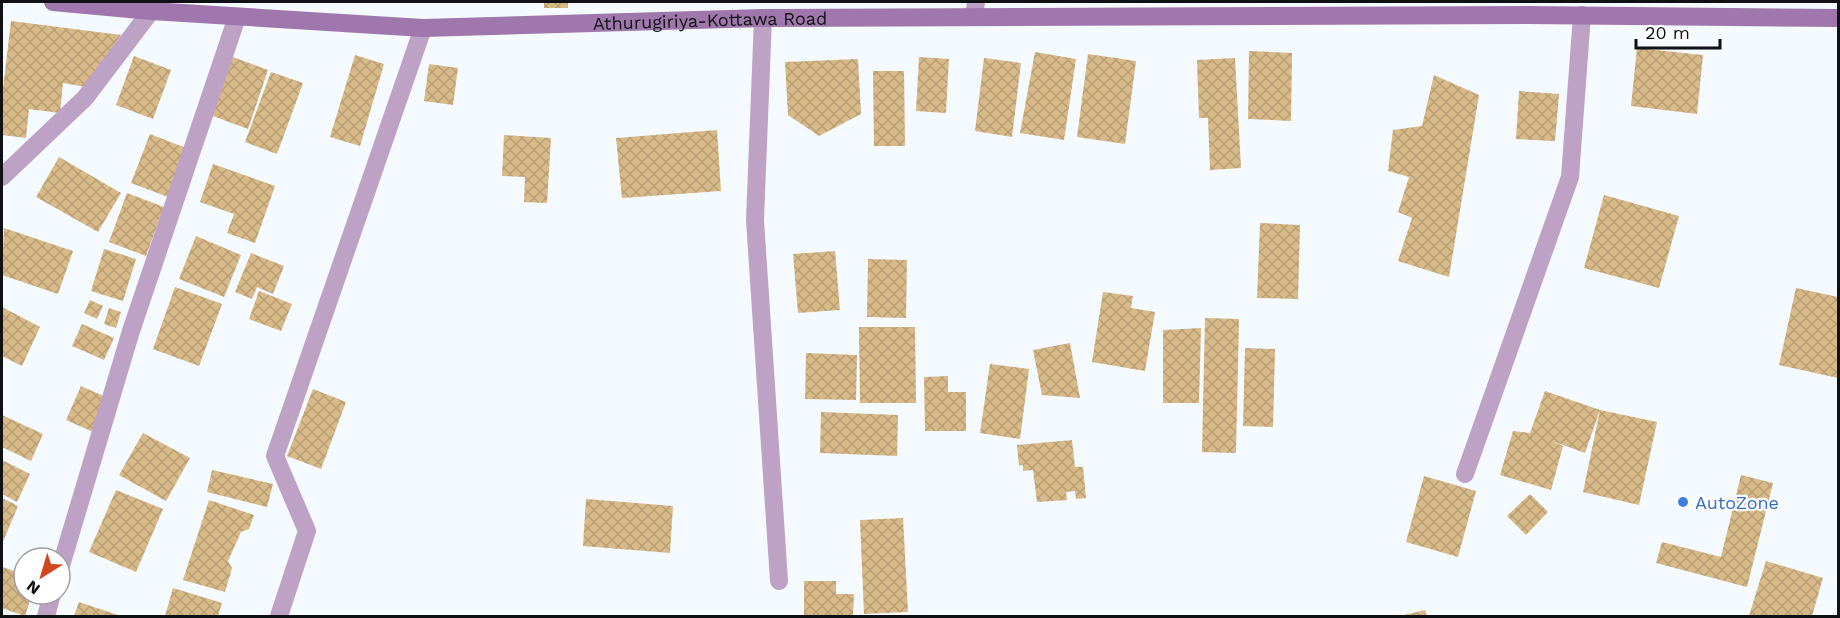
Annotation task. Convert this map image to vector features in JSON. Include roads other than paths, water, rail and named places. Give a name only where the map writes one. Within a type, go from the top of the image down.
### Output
[{"type":"main road","name":"Athurugiriya-Kottawa Road","points":[[53,2],[151,11],[423,28],[975,9],[1529,8],[1582,15],[1839,18]]},
{"type":"street","points":[[2,177],[85,98],[151,11]]},
{"type":"street","points":[[1465,474],[1570,177],[1582,15]]},
{"type":"street","points":[[67,546],[131,331],[237,17]]},
{"type":"street","points":[[763,18],[755,220],[779,581]]},
{"type":"street","points":[[279,616],[307,531],[275,456],[423,28]]},
{"type":"place","name":"AutoZone","points":[[1683,502]]}]
